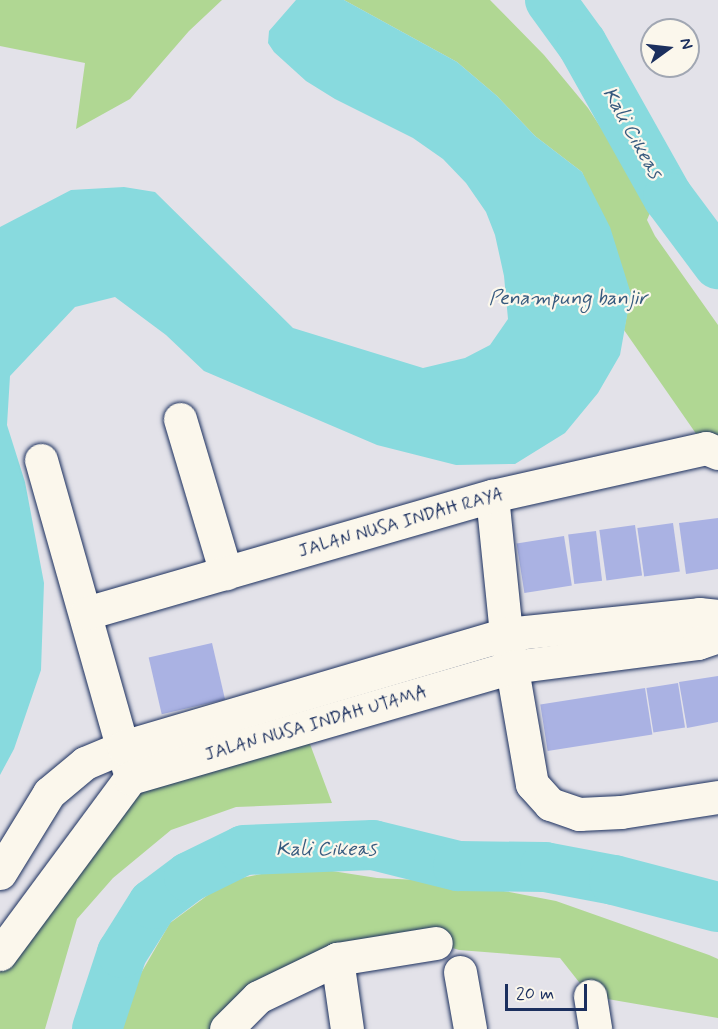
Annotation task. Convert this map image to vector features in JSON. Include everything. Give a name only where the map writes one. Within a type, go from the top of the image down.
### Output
[{"type":"street","points":[[180,419],[226,573]]},
{"type":"street","name":"JALAN NUSA INDAH RAYA","points":[[86,613],[492,496],[706,448],[718,453]]},
{"type":"street","points":[[0,954],[130,778],[86,613],[41,460]]},
{"type":"street","points":[[492,496],[506,634],[532,784],[550,804],[579,814],[621,812],[718,797]]},
{"type":"street","name":"JALAN NUSA INDAH UTAMA","points":[[0,873],[49,793],[85,763],[123,747],[506,634],[699,614],[718,616]]},
{"type":"street","name":"JALAN NUSA INDAH UTAMA","points":[[130,778],[512,667],[698,643],[718,636]]},
{"type":"street","points":[[226,1029],[258,997],[337,959],[436,943]]},
{"type":"street","points":[[337,959],[347,1029]]},
{"type":"street","points":[[460,972],[470,1029]]},
{"type":"street","points":[[590,996],[595,1029]]},
{"type":"green space","points":[[0,0],[222,0],[189,31],[130,99],[76,129],[85,63],[0,46]]},
{"type":"green space","points":[[344,0],[490,0],[544,55],[588,108],[647,198],[652,208],[647,220],[655,236],[718,325],[718,453],[706,448],[624,330],[631,294],[582,172],[535,136],[497,96],[457,62]]},
{"type":"green space","points":[[304,728],[332,803],[236,807],[171,830],[113,878],[77,919],[45,1029],[0,1029],[0,954],[130,778]]},
{"type":"green space","points":[[300,866],[377,878],[457,882],[556,901],[709,955],[718,959],[718,1018],[590,996],[560,958],[459,950],[436,943],[337,959],[226,1029],[121,1029],[133,987],[170,923],[227,881]]},
{"type":"water","name":"Penampung banjir","points":[[296,0],[344,0],[457,62],[497,96],[535,136],[582,172],[610,227],[631,294],[620,355],[598,393],[565,433],[515,464],[456,465],[377,445],[204,371],[166,335],[115,297],[75,307],[10,376],[7,425],[25,482],[44,583],[41,670],[14,749],[0,775],[0,227],[71,190],[124,187],[155,192],[293,328],[423,368],[465,358],[490,345],[508,319],[504,276],[495,235],[486,212],[466,183],[443,159],[413,138],[335,99],[306,81],[274,52],[268,43],[269,31]]},
{"type":"building","points":[[718,518],[718,569],[686,574],[679,523]]},
{"type":"building","points":[[673,523],[680,572],[644,577],[637,528]]},
{"type":"building","points":[[635,525],[642,576],[606,581],[599,530]]},
{"type":"building","points":[[596,531],[602,581],[574,584],[568,534]]},
{"type":"building","points":[[564,536],[572,585],[524,593],[517,544]]},
{"type":"building","points":[[212,643],[225,700],[162,714],[149,658]]},
{"type":"building","points":[[718,676],[718,722],[687,728],[679,682]]},
{"type":"building","points":[[678,683],[685,727],[653,732],[646,688]]},
{"type":"building","points":[[645,688],[652,734],[548,751],[540,705]]},
{"type":"waterway","name":"Kali Cikeas","points":[[550,0],[582,44],[668,197],[718,264]]},
{"type":"waterway","name":"Kali Cikeas","points":[[97,1029],[122,953],[153,904],[189,877],[244,850],[373,845],[458,866],[545,867],[614,880],[718,907]]}]
